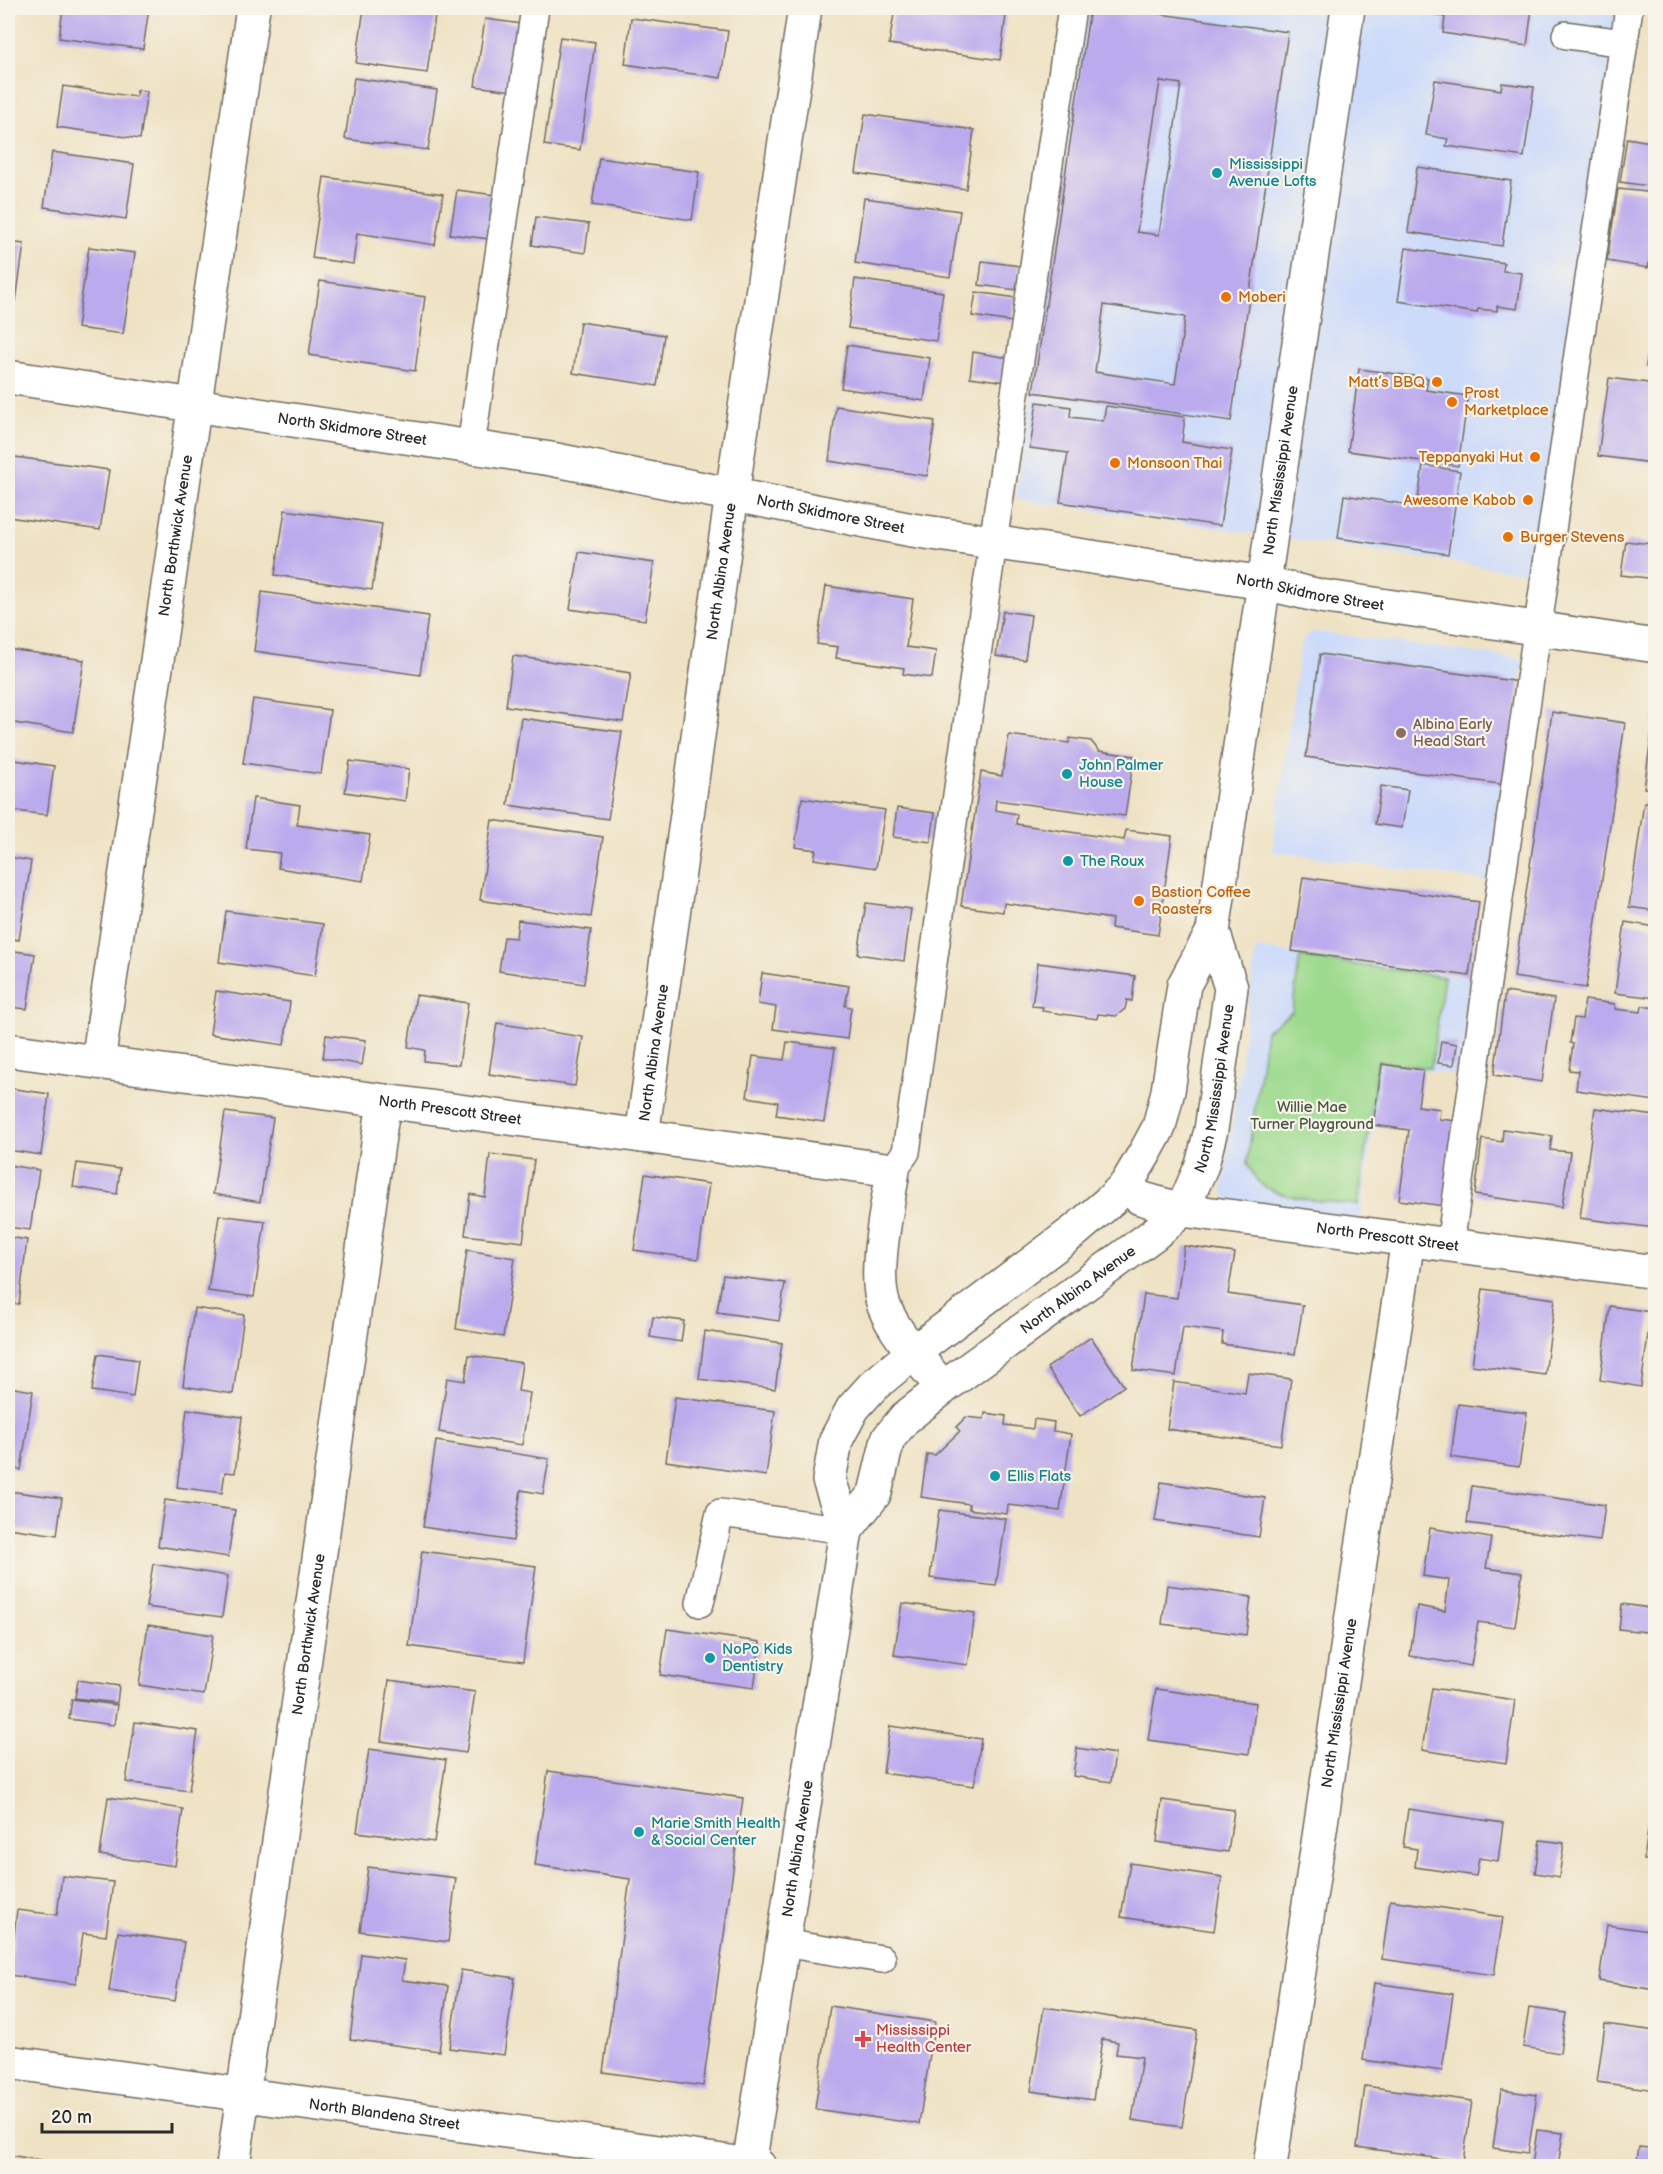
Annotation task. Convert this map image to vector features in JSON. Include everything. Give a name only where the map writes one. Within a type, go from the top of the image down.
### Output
[{"type":"street","name":"North Borthwick Avenue","points":[[98,1062],[253,8]]},
{"type":"street","name":"North Albina Avenue","points":[[642,1136],[732,494],[805,8]]},
{"type":"street","name":"North Mississippi Avenue","points":[[1126,1185],[1159,1127],[1168,1091],[1184,985],[1213,931],[1348,8]]},
{"type":"street","name":"North Skidmore Street","points":[[8,378],[561,460],[912,530],[1264,583],[1320,596],[1656,646]]},
{"type":"street","name":"North Mississippi Avenue","points":[[1182,1210],[1202,1165],[1211,1130],[1231,988],[1213,931]]},
{"type":"street","name":"North Prescott Street","points":[[8,1050],[892,1170]]},
{"type":"street","name":"North Borthwick Avenue","points":[[233,2166],[384,1101]]},
{"type":"street","points":[[892,1170],[880,1262],[880,1288],[883,1304],[891,1321],[942,1388]]},
{"type":"street","name":"North Albina Avenue","points":[[753,2166],[782,1942],[846,1530],[830,1480],[836,1440],[853,1408],[873,1386],[914,1352],[1076,1230],[1126,1185]]},
{"type":"street","name":"North Prescott Street","points":[[1126,1185],[1140,1198],[1182,1210],[1656,1272]]},
{"type":"street","name":"North Albina Avenue","points":[[846,1530],[875,1493],[888,1439],[905,1418],[942,1388],[1153,1235],[1182,1210]]},
{"type":"street","name":"North Mississippi Avenue","points":[[1270,2166],[1408,1239]]},
{"type":"street","name":"North Blandena Street","points":[[8,2062],[753,2166]]},
{"type":"lane","points":[[471,446],[535,8]]},
{"type":"lane","points":[[892,1170],[906,1152],[1072,8]]},
{"type":"lane","points":[[1450,1245],[1537,628],[1629,8]]},
{"type":"lane","points":[[1566,35],[1624,43]]},
{"type":"lane","points":[[700,1603],[720,1513],[846,1530]]},
{"type":"lane","points":[[782,1942],[882,1959]]},
{"type":"shaded area","points":[[1087,8],[1617,8],[1534,574],[1016,499]]},
{"type":"shaded area","name":"Albina Early Head Start","points":[[1312,631],[1523,659],[1492,882],[1272,851],[1300,649],[1303,640]]},
{"type":"shaded area","name":"Willie Mae Turner Playground","points":[[1256,948],[1474,978],[1460,1075],[1382,1064],[1360,1220],[1230,1201],[1224,1194]]},
{"type":"green space","name":"Willie Mae Turner Playground","points":[[1300,957],[1444,977],[1431,1068],[1378,1061],[1358,1205],[1292,1197],[1268,1189],[1258,1181],[1247,1163],[1266,1031],[1292,1012]]},
{"type":"building","points":[[63,8],[149,8],[143,49],[59,38]]},
{"type":"building","points":[[364,8],[436,8],[427,73],[356,63]]},
{"type":"building","points":[[895,8],[1007,8],[1000,60],[889,44]]},
{"type":"building","name":"Mississippi Avenue Lofts","points":[[1090,8],[1118,8],[1288,32],[1231,421],[1033,392]],"holes":[[[1160,81],[1181,84],[1159,235],[1137,232]],[[1104,305],[1185,317],[1175,384],[1095,372]]]},
{"type":"building","points":[[1436,8],[1532,8],[1527,46],[1443,33],[1445,17],[1435,15]]},
{"type":"building","points":[[631,18],[728,31],[721,78],[625,64]]},
{"type":"building","points":[[485,19],[522,24],[512,91],[475,86]]},
{"type":"building","points":[[560,37],[595,42],[580,150],[544,145]]},
{"type":"building","points":[[354,78],[437,90],[428,150],[345,139]]},
{"type":"building","points":[[1435,80],[1501,90],[1502,83],[1534,87],[1524,157],[1446,146],[1448,139],[1426,135]]},
{"type":"building","points":[[63,86],[136,97],[137,90],[147,91],[140,139],[57,127]]},
{"type":"building","points":[[865,114],[974,130],[966,189],[856,173]]},
{"type":"building","points":[[1627,138],[1656,143],[1656,187],[1620,182]]},
{"type":"building","points":[[52,152],[134,164],[126,219],[44,207]]},
{"type":"building","points":[[599,158],[699,172],[692,220],[592,205]]},
{"type":"building","points":[[1417,167],[1511,181],[1502,246],[1408,232]]},
{"type":"building","points":[[324,177],[443,194],[435,245],[357,233],[353,264],[312,258]]},
{"type":"building","points":[[1618,189],[1656,193],[1656,219],[1648,268],[1607,261]]},
{"type":"building","points":[[457,190],[495,195],[489,239],[450,234]]},
{"type":"building","points":[[864,198],[960,211],[950,277],[855,263]]},
{"type":"building","points":[[536,217],[589,224],[585,253],[532,245]]},
{"type":"building","points":[[8,242],[24,244],[16,301],[8,299]]},
{"type":"building","points":[[89,247],[135,253],[123,334],[77,328]]},
{"type":"building","points":[[1406,248],[1504,263],[1503,271],[1522,273],[1517,309],[1497,306],[1497,311],[1478,309],[1477,313],[1398,301]]},
{"type":"building","points":[[982,261],[1020,266],[1017,290],[979,285]]},
{"type":"building","points":[[855,279],[943,292],[936,341],[848,328]]},
{"type":"building","points":[[320,281],[425,297],[415,371],[309,355]]},
{"type":"building","points":[[976,292],[1016,298],[1012,322],[972,316]]},
{"type":"building","points":[[1654,308],[1656,308],[1656,368],[1646,367]]},
{"type":"building","points":[[580,322],[664,335],[657,386],[573,373]]},
{"type":"building","points":[[847,345],[930,358],[924,401],[841,388]]},
{"type":"building","points":[[973,352],[1009,358],[1006,382],[970,377]]},
{"type":"building","points":[[1359,369],[1428,378],[1426,390],[1468,396],[1458,466],[1348,451]]},
{"type":"building","points":[[1609,378],[1656,384],[1656,466],[1652,463],[1598,456]]},
{"type":"building","points":[[1037,402],[1071,407],[1070,417],[1103,421],[1106,406],[1185,417],[1182,442],[1232,450],[1220,526],[1060,502],[1068,453],[1030,448]]},
{"type":"building","points":[[836,406],[935,421],[927,476],[829,461]]},
{"type":"building","points":[[8,456],[109,470],[100,530],[8,517]]},
{"type":"building","points":[[1423,465],[1460,471],[1448,554],[1338,538],[1344,495],[1417,506]]},
{"type":"building","points":[[285,510],[382,524],[372,590],[275,575]]},
{"type":"building","points":[[1654,521],[1656,579],[1621,575],[1626,541],[1651,544]]},
{"type":"building","points":[[579,552],[654,563],[645,620],[570,609]]},
{"type":"building","points":[[826,586],[913,599],[906,647],[936,651],[932,678],[903,674],[904,668],[836,658],[838,647],[817,644]]},
{"type":"building","points":[[262,592],[428,616],[420,675],[254,651]]},
{"type":"building","points":[[1003,611],[1031,615],[1025,660],[996,656]]},
{"type":"building","points":[[8,649],[84,660],[73,732],[8,722]]},
{"type":"building","points":[[1320,654],[1520,682],[1506,785],[1306,757]]},
{"type":"building","points":[[513,656],[631,673],[623,722],[506,706]]},
{"type":"building","points":[[253,699],[330,710],[321,774],[243,763]]},
{"type":"building","points":[[1552,712],[1625,723],[1586,988],[1514,977]]},
{"type":"building","points":[[521,718],[622,732],[608,819],[508,805]]},
{"type":"building","points":[[1654,718],[1656,718],[1656,789],[1644,788]]},
{"type":"building","name":"The Roux","points":[[1009,735],[1069,743],[1070,738],[1091,741],[1099,751],[1134,756],[1125,816],[996,800],[995,810],[1017,814],[1016,824],[1124,840],[1126,830],[1172,836],[1158,935],[1111,928],[1112,919],[1004,903],[1003,912],[961,906],[981,772],[1002,776]]},
{"type":"building","points":[[8,759],[54,766],[47,815],[8,810]]},
{"type":"building","points":[[350,761],[409,769],[405,801],[345,792]]},
{"type":"building","points":[[1381,786],[1408,790],[1402,828],[1375,824]]},
{"type":"building","points":[[253,798],[300,805],[297,825],[370,835],[363,881],[278,868],[280,853],[246,849]]},
{"type":"building","points":[[802,798],[885,810],[876,868],[814,859],[816,850],[795,847]]},
{"type":"building","points":[[1644,802],[1656,803],[1656,911],[1629,907]]},
{"type":"building","points":[[897,808],[935,813],[931,842],[893,837]]},
{"type":"building","points":[[492,820],[603,837],[591,917],[480,900]]},
{"type":"building","points":[[8,857],[31,861],[19,940],[8,938]]},
{"type":"building","points":[[1303,877],[1479,902],[1469,976],[1292,951]]},
{"type":"building","points":[[866,903],[911,909],[904,961],[858,954]]},
{"type":"building","points":[[226,911],[323,924],[315,976],[219,962]]},
{"type":"building","points":[[518,920],[591,930],[584,984],[499,971],[504,937],[516,938]]},
{"type":"building","points":[[1625,922],[1656,927],[1656,998],[1615,993]]},
{"type":"building","points":[[8,950],[35,954],[27,1009],[8,1007]]},
{"type":"building","points":[[1038,963],[1135,976],[1132,1001],[1127,1000],[1125,1009],[1116,1016],[1098,1014],[1097,1019],[1042,1011],[1043,1007],[1032,1006]]},
{"type":"building","points":[[762,973],[849,986],[845,1006],[851,1007],[847,1039],[773,1029],[776,1007],[758,1004]]},
{"type":"building","points":[[216,991],[290,1002],[284,1045],[210,1034]]},
{"type":"building","points":[[1505,992],[1554,999],[1542,1082],[1494,1075]]},
{"type":"building","points":[[416,995],[468,1003],[459,1065],[424,1061],[425,1050],[408,1047]]},
{"type":"building","points":[[1585,1000],[1615,1004],[1615,1009],[1641,1012],[1642,1006],[1656,1008],[1656,1101],[1576,1090],[1578,1071],[1569,1070],[1573,1044],[1570,1043],[1574,1018],[1582,1019]]},
{"type":"building","points":[[497,1023],[583,1037],[575,1086],[489,1074]]},
{"type":"building","points":[[326,1035],[366,1040],[362,1065],[323,1058]]},
{"type":"building","points":[[1441,1041],[1457,1044],[1454,1065],[1438,1063]]},
{"type":"building","points":[[787,1042],[835,1048],[824,1122],[776,1115],[778,1102],[747,1097],[753,1056],[784,1060]]},
{"type":"building","points":[[1382,1064],[1423,1070],[1418,1106],[1440,1109],[1439,1119],[1457,1121],[1445,1206],[1399,1200],[1409,1130],[1373,1125]]},
{"type":"building","points":[[8,1088],[49,1094],[41,1155],[8,1150]]},
{"type":"building","points":[[1595,1108],[1656,1116],[1654,1228],[1580,1218]]},
{"type":"building","points":[[225,1112],[273,1118],[260,1202],[213,1194]]},
{"type":"building","points":[[1503,1129],[1552,1136],[1550,1150],[1570,1152],[1562,1207],[1475,1195],[1482,1139],[1502,1142]]},
{"type":"building","points":[[490,1154],[534,1160],[523,1242],[465,1235],[470,1194],[485,1197]]},
{"type":"building","points":[[77,1163],[120,1169],[117,1194],[73,1187]]},
{"type":"building","points":[[8,1165],[39,1170],[30,1230],[8,1227]]},
{"type":"building","points":[[645,1174],[709,1184],[698,1259],[634,1250]]},
{"type":"building","points":[[219,1215],[265,1221],[254,1297],[208,1291]]},
{"type":"building","points":[[8,1237],[27,1240],[19,1304],[8,1303]]},
{"type":"building","points":[[1184,1246],[1235,1253],[1228,1294],[1303,1305],[1295,1354],[1222,1344],[1223,1332],[1183,1327],[1176,1376],[1133,1370],[1144,1294],[1177,1298]]},
{"type":"building","points":[[467,1250],[515,1258],[503,1337],[456,1329]]},
{"type":"building","points":[[723,1275],[785,1283],[779,1321],[717,1312]]},
{"type":"building","points":[[1483,1289],[1555,1299],[1545,1375],[1472,1365]]},
{"type":"building","points":[[1610,1306],[1651,1312],[1641,1387],[1600,1380]]},
{"type":"building","points":[[194,1308],[244,1315],[233,1394],[183,1386]]},
{"type":"building","points":[[653,1317],[684,1321],[681,1342],[650,1337]]},
{"type":"building","points":[[705,1331],[782,1343],[775,1389],[699,1379]]},
{"type":"building","points":[[1091,1337],[1124,1386],[1080,1416],[1047,1368]]},
{"type":"building","points":[[98,1354],[138,1360],[133,1397],[92,1391]]},
{"type":"building","points":[[469,1355],[522,1363],[518,1391],[530,1393],[522,1445],[439,1432],[447,1378],[465,1381]]},
{"type":"building","points":[[1248,1373],[1291,1379],[1281,1445],[1167,1429],[1174,1382],[1245,1393]]},
{"type":"building","points":[[8,1387],[33,1391],[21,1470],[8,1468]]},
{"type":"building","points":[[675,1397],[775,1411],[766,1476],[666,1461]]},
{"type":"building","points":[[1458,1404],[1527,1413],[1519,1467],[1451,1457]]},
{"type":"building","points":[[187,1409],[242,1417],[235,1473],[225,1472],[222,1493],[177,1487]]},
{"type":"building","name":"Ellis Flats","points":[[985,1413],[1006,1416],[1005,1425],[1033,1429],[1034,1419],[1054,1422],[1053,1431],[1071,1434],[1060,1511],[1008,1505],[1007,1514],[969,1509],[969,1504],[921,1497],[927,1454],[935,1455],[960,1431],[956,1427],[966,1417],[984,1419]]},
{"type":"building","points":[[436,1441],[549,1459],[543,1494],[521,1490],[513,1541],[423,1527]]},
{"type":"building","points":[[1161,1482],[1265,1498],[1259,1537],[1155,1521]]},
{"type":"building","points":[[1472,1486],[1605,1505],[1600,1541],[1467,1523]]},
{"type":"building","points":[[8,1491],[62,1498],[57,1535],[8,1528]]},
{"type":"building","points":[[165,1500],[235,1510],[228,1557],[158,1546]]},
{"type":"building","points":[[939,1510],[1006,1519],[996,1586],[930,1578]]},
{"type":"building","points":[[1430,1528],[1491,1538],[1486,1568],[1522,1573],[1515,1627],[1478,1622],[1471,1666],[1410,1656],[1417,1606],[1445,1611],[1449,1580],[1423,1576]]},
{"type":"building","points":[[422,1551],[536,1566],[523,1662],[409,1646]]},
{"type":"building","points":[[153,1564],[228,1576],[222,1617],[146,1607]]},
{"type":"building","points":[[1167,1585],[1251,1597],[1246,1635],[1162,1624]]},
{"type":"building","points":[[902,1603],[975,1613],[968,1665],[894,1655]]},
{"type":"building","points":[[1622,1604],[1656,1609],[1656,1633],[1619,1629]]},
{"type":"building","points":[[148,1625],[213,1635],[204,1695],[139,1685]]},
{"type":"building","name":"NoPo Kids Dentistry","points":[[667,1629],[760,1642],[754,1688],[660,1675]]},
{"type":"building","points":[[78,1680],[119,1686],[117,1703],[75,1698]]},
{"type":"building","points":[[389,1680],[475,1692],[466,1753],[381,1741]]},
{"type":"building","points":[[1432,1688],[1515,1700],[1506,1763],[1422,1750]]},
{"type":"building","points":[[1156,1689],[1256,1703],[1249,1754],[1148,1740]]},
{"type":"building","points":[[72,1699],[117,1705],[114,1725],[69,1719]]},
{"type":"building","points":[[135,1722],[198,1731],[189,1791],[126,1782]]},
{"type":"building","points":[[890,1726],[981,1739],[974,1786],[883,1773]]},
{"type":"building","points":[[1077,1748],[1115,1754],[1111,1782],[1073,1776]]},
{"type":"building","points":[[369,1749],[446,1760],[434,1842],[357,1832]]},
{"type":"building","points":[[548,1771],[743,1798],[703,2086],[603,2072],[630,1879],[535,1865]]},
{"type":"building","points":[[108,1797],[183,1809],[175,1866],[100,1855]]},
{"type":"building","points":[[1162,1800],[1234,1810],[1228,1852],[1157,1842]]},
{"type":"building","points":[[1408,1809],[1503,1823],[1498,1861],[1479,1858],[1476,1876],[1415,1867],[1417,1849],[1403,1847]]},
{"type":"building","points":[[1650,1815],[1656,1816],[1656,1861],[1644,1860]]},
{"type":"building","points":[[1540,1840],[1564,1843],[1559,1877],[1535,1873]]},
{"type":"building","points":[[1130,1863],[1222,1877],[1214,1931],[1121,1917]]},
{"type":"building","points":[[368,1867],[456,1878],[448,1942],[360,1931]]},
{"type":"building","points":[[62,1876],[113,1882],[106,1936],[83,1933],[76,1984],[9,1975],[17,1910],[57,1915]]},
{"type":"building","points":[[1390,1900],[1503,1917],[1494,1975],[1382,1959]]},
{"type":"building","points":[[1607,1925],[1656,1932],[1656,1990],[1599,1981]]},
{"type":"building","points":[[118,1932],[184,1942],[175,2001],[109,1991]]},
{"type":"building","points":[[361,1954],[405,1960],[402,1980],[448,1986],[439,2051],[350,2039]]},
{"type":"building","points":[[461,1970],[515,1978],[504,2055],[449,2048]]},
{"type":"building","points":[[1374,1983],[1453,1994],[1442,2071],[1363,2060]]},
{"type":"building","points":[[830,2006],[935,2022],[919,2124],[815,2109]]},
{"type":"building","points":[[1044,2007],[1197,2030],[1182,2127],[1132,2120],[1142,2057],[1116,2054],[1118,2042],[1102,2039],[1093,2100],[1031,2091]]},
{"type":"building","points":[[1529,2008],[1566,2013],[1560,2053],[1523,2047]]},
{"type":"building","points":[[1605,2024],[1656,2031],[1656,2090],[1597,2082]]},
{"type":"building","points":[[1365,2086],[1472,2101],[1463,2162],[1357,2147]]},
{"type":"building","points":[[1501,2090],[1537,2095],[1528,2153],[1493,2148]]},
{"type":"building","points":[[1537,2130],[1563,2133],[1558,2166],[1532,2166]]},
{"type":"building","points":[[1639,2147],[1656,2149],[1656,2166],[1636,2166]]},
{"type":"building","points":[[8,2155],[41,2160],[40,2166],[8,2166]]},
{"type":"place","name":"Mississippi Avenue Lofts","points":[[1217,173]]},
{"type":"place","name":"Moberi","points":[[1226,297]]},
{"type":"place","name":"Matt’s BBQ","points":[[1437,382]]},
{"type":"place","name":"Prost Marketplace","points":[[1452,402]]},
{"type":"place","name":"Teppanyaki Hut","points":[[1535,457]]},
{"type":"place","name":"Monsoon Thai","points":[[1115,463]]},
{"type":"place","name":"Awesome Kabob","points":[[1528,500]]},
{"type":"place","name":"Burger Stevens","points":[[1508,537]]},
{"type":"place","name":"Albina Early Head Start","points":[[1401,733]]},
{"type":"place","name":"John Palmer House","points":[[1067,774]]},
{"type":"place","name":"The Roux","points":[[1068,861]]},
{"type":"place","name":"Bastion Coffee Roasters","points":[[1139,901]]},
{"type":"place","name":"Ellis Flats","points":[[995,1476]]},
{"type":"place","name":"NoPo Kids Dentistry","points":[[710,1658]]},
{"type":"place","name":"Marie Smith Health & Social Center","points":[[639,1832]]},
{"type":"place","name":"Mississippi Health Center","points":[[863,2039]]}]
